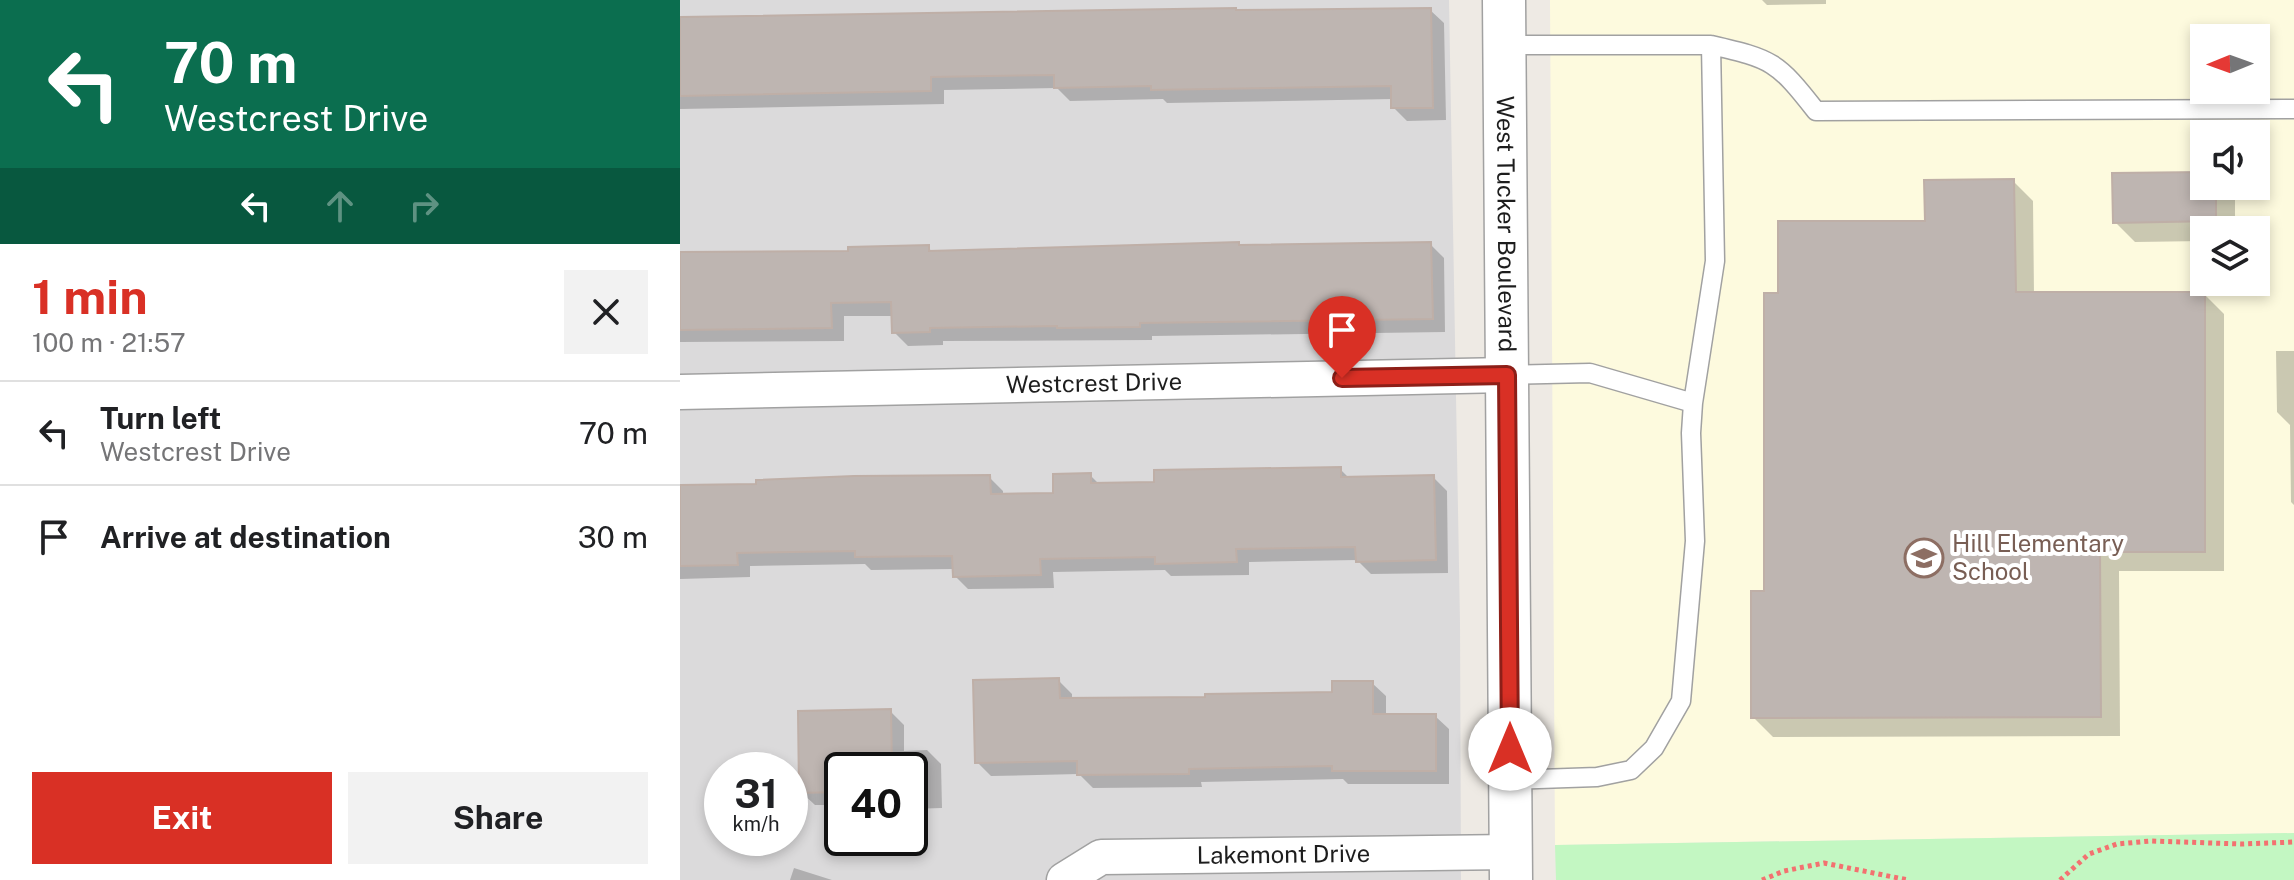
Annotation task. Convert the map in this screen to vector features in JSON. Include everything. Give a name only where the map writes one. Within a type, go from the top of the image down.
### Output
[{"type":"street","name":"West Tucker Boulevard","points":[[1504,0],[1511,866]]},
{"type":"street","name":"Westcrest Drive","points":[[680,392],[1507,375]]},
{"type":"street","name":"Lakemont Drive","points":[[1064,880],[1101,857],[1511,866]]},
{"type":"lane","points":[[1504,45],[1711,45],[1760,56],[1780,68],[1816,111],[2294,109]]},
{"type":"lane","points":[[1510,780],[1597,777],[1631,770],[1654,748],[1681,701],[1695,541],[1691,433],[1693,403],[1715,261],[1711,45]]},
{"type":"lane","points":[[1507,375],[1590,373],[1693,403]]},
{"type":"path","points":[[2060,880],[2089,854],[2117,844],[2151,841],[2294,842]]},
{"type":"path","points":[[1762,880],[1784,871],[1824,863],[1908,880]]},
{"type":"shaded area","points":[[680,0],[1449,0],[1460,623],[1461,880],[680,880]]},
{"type":"shaded area","name":"Hill Elementary School","points":[[1550,0],[2294,0],[2294,833],[1555,845]]},
{"type":"green space","points":[[2294,833],[2294,880],[1556,880],[1555,845]]},
{"type":"building","points":[[1431,8],[1433,108],[1391,108],[1391,86],[1151,90],[1151,86],[1054,88],[1054,75],[931,77],[931,91],[680,96],[680,17]]},
{"type":"building","points":[[2190,172],[2190,200],[2216,200],[2216,216],[2190,216],[2190,222],[2113,223],[2112,173]]},
{"type":"building","points":[[2014,179],[2016,292],[2190,292],[2190,296],[2205,296],[2205,552],[2100,552],[2101,717],[1751,718],[1751,591],[1764,591],[1764,293],[1778,293],[1778,221],[1925,221],[1924,180]]},
{"type":"building","points":[[1239,242],[1239,245],[1431,242],[1433,319],[1140,323],[1140,327],[930,328],[930,332],[892,333],[891,302],[831,303],[832,328],[680,330],[680,252],[848,251],[848,247],[929,245],[929,251]]},
{"type":"building","points":[[1341,467],[1341,477],[1434,475],[1436,560],[1356,562],[1355,547],[1236,549],[1237,562],[1155,564],[1155,557],[1040,559],[1041,575],[953,577],[952,556],[855,557],[855,551],[737,553],[738,565],[680,566],[680,485],[756,484],[756,480],[854,476],[990,475],[991,494],[1053,493],[1053,474],[1091,473],[1091,483],[1154,482],[1154,470]]},
{"type":"building","points":[[1059,678],[1060,698],[1332,692],[1332,681],[1373,681],[1373,714],[1436,714],[1436,771],[1332,771],[1332,766],[1189,769],[1189,774],[1077,775],[1077,761],[975,763],[973,680]]},
{"type":"building","points":[[891,709],[892,752],[824,752],[824,792],[808,793],[808,752],[798,752],[798,711]]},
{"type":"place","name":"Hill Elementary School","points":[[1924,558]]},
{"type":"route","points":[[1342,378],[1507,375],[1510,749]]}]
